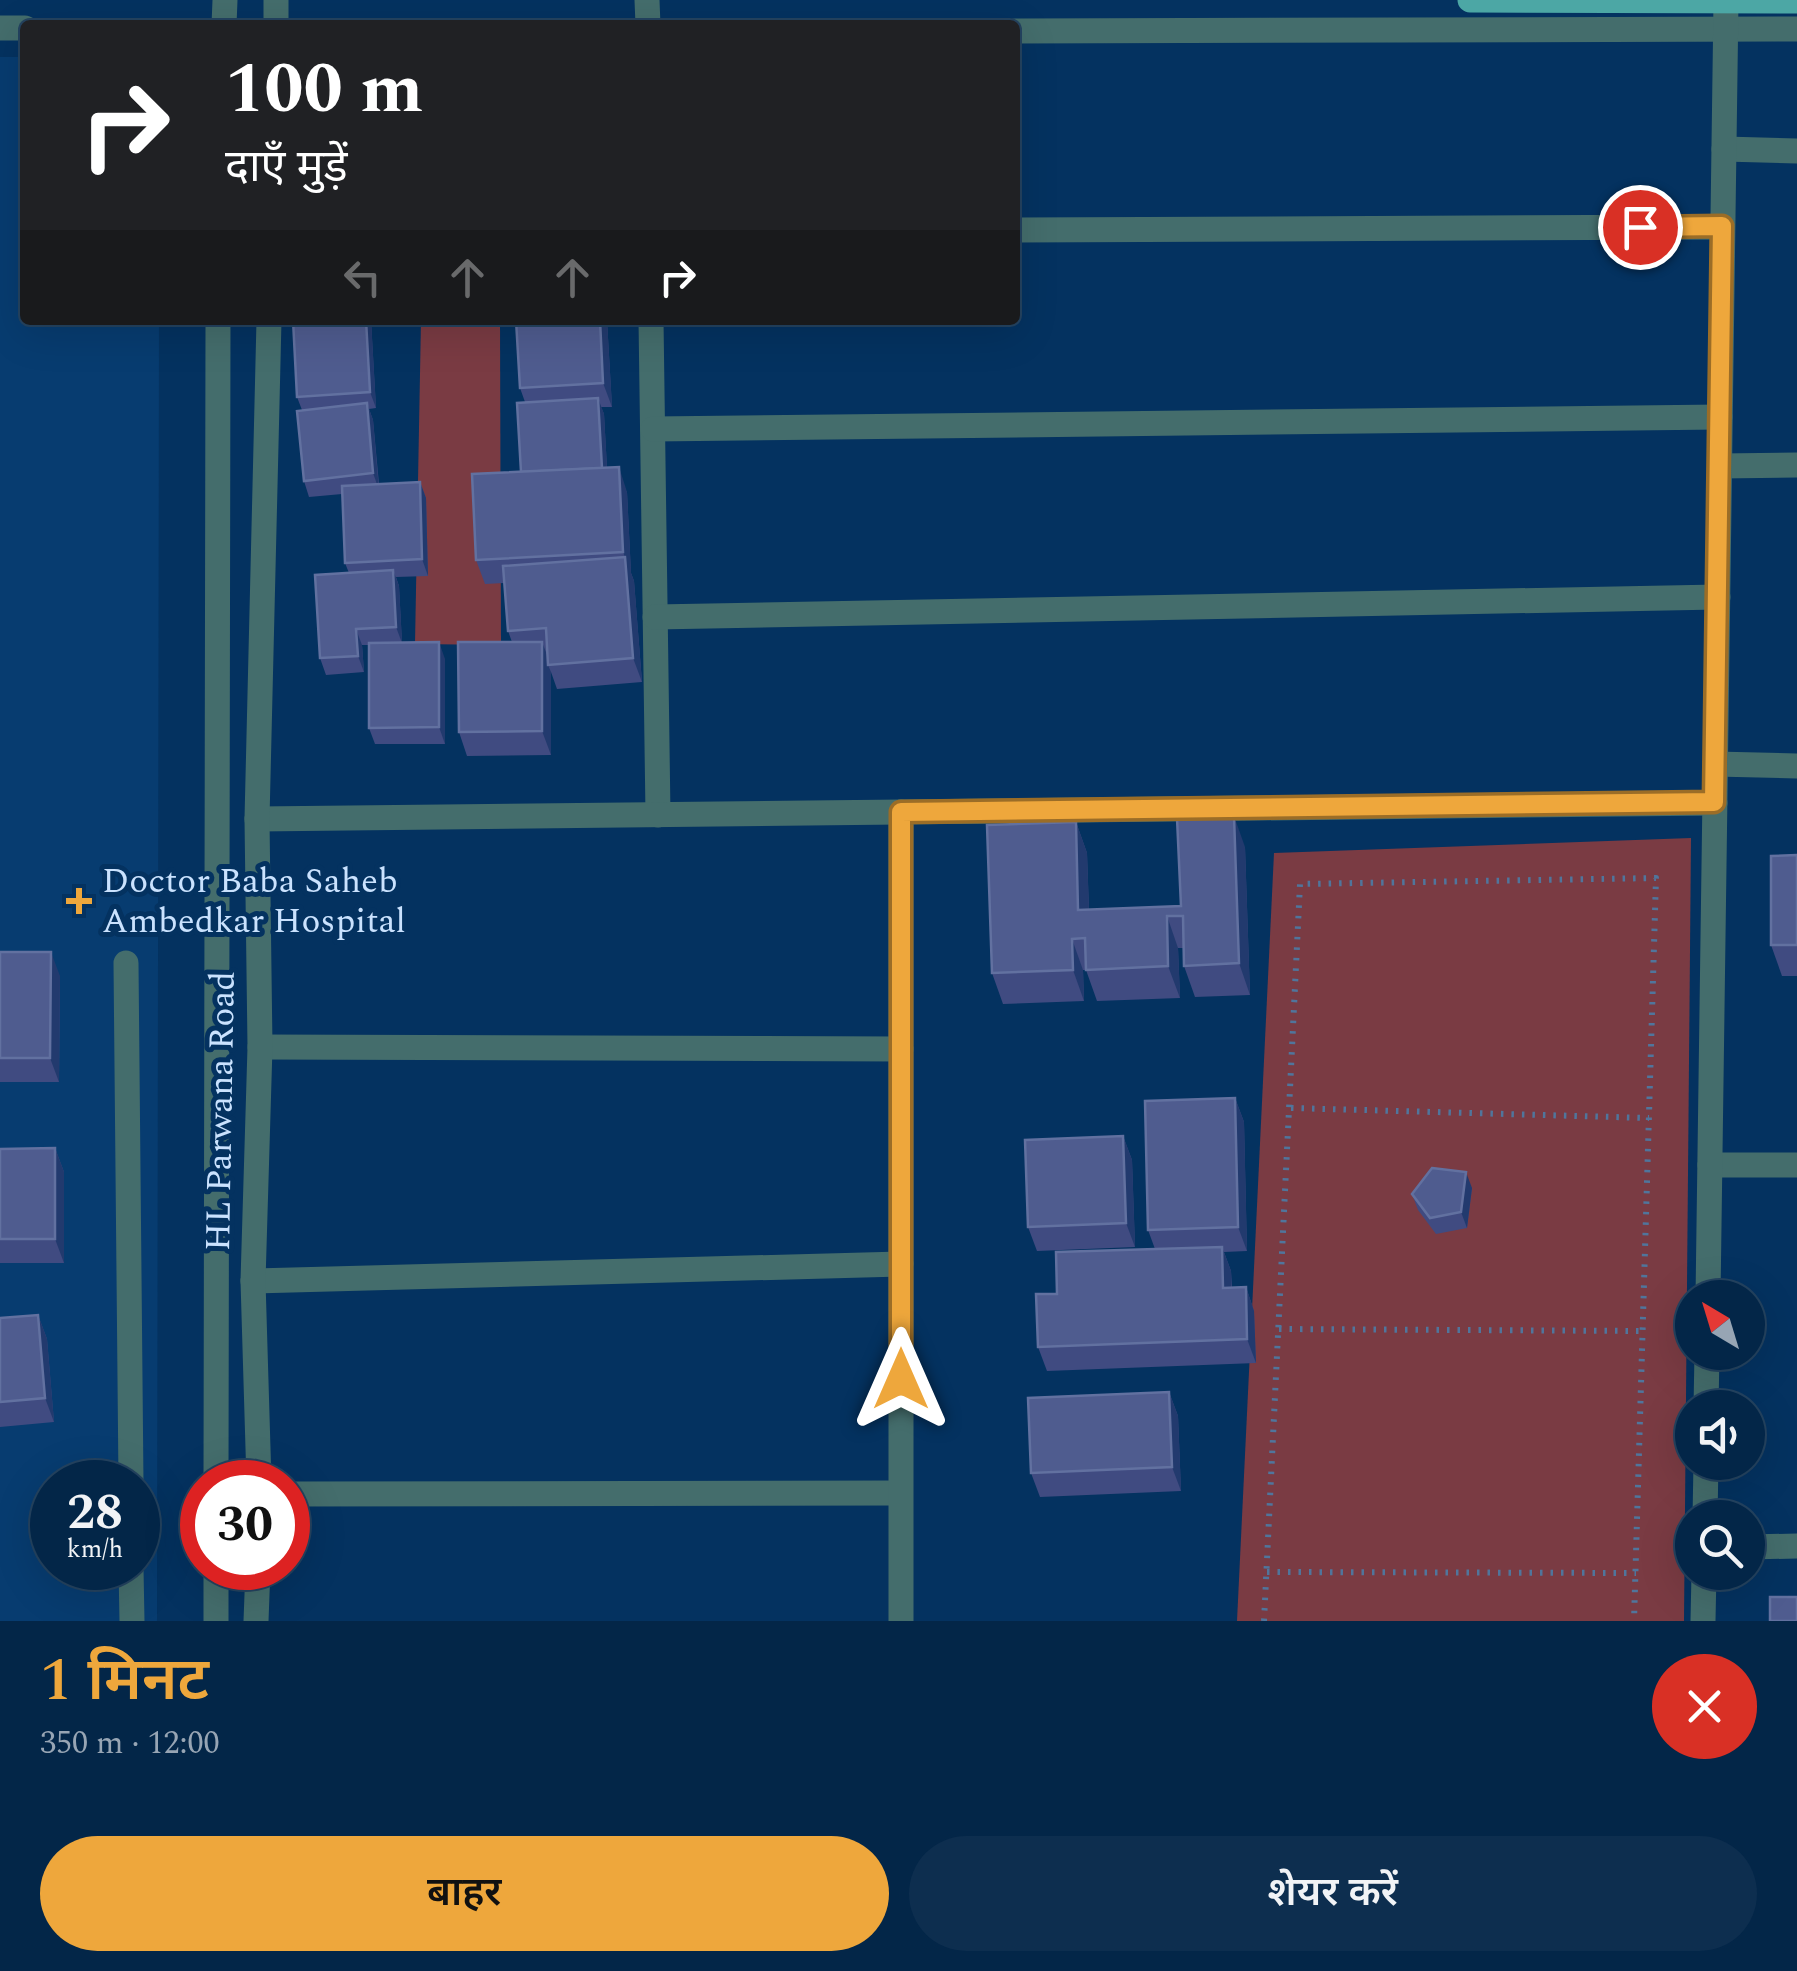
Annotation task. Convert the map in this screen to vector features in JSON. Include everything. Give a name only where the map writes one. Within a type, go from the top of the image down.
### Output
[{"type":"main road","points":[[1470,0],[1797,2]]},
{"type":"street","points":[[1708,1280],[1726,1]]},
{"type":"street","points":[[1020,31],[1797,28]]},
{"type":"street","points":[[1724,150],[1797,151]]},
{"type":"street","points":[[1020,230],[1722,226]]},
{"type":"street","name":"HL Parwana Road","points":[[216,1460],[218,325]]},
{"type":"street","name":"HL Parwana Road","points":[[258,1460],[253,1281],[260,1047],[257,820],[269,325]]},
{"type":"street","points":[[652,325],[658,815]]},
{"type":"street","points":[[653,429],[1720,417]]},
{"type":"street","points":[[1720,466],[1797,465]]},
{"type":"street","points":[[656,617],[1718,598]]},
{"type":"street","points":[[1715,764],[1797,766]]},
{"type":"street","points":[[257,820],[1714,802]]},
{"type":"street","points":[[901,812],[901,1621]]},
{"type":"street","points":[[126,963],[130,1460]]},
{"type":"street","points":[[260,1047],[901,1049]]},
{"type":"street","points":[[1710,1165],[1797,1166]]},
{"type":"street","points":[[253,1281],[901,1264]]},
{"type":"street","points":[[310,1494],[900,1493]]},
{"type":"street","points":[[1765,1546],[1797,1546]]},
{"type":"street","points":[[131,1590],[132,1621]]},
{"type":"street","points":[[216,1590],[216,1621]]},
{"type":"street","points":[[256,1621],[257,1590]]},
{"type":"street","points":[[1703,1621],[1704,1590]]},
{"type":"path","points":[[1264,1621],[1300,884],[1656,878],[1634,1621]]},
{"type":"path","points":[[1291,1108],[1649,1118]]},
{"type":"path","points":[[1279,1330],[1643,1331]]},
{"type":"path","points":[[1267,1572],[1636,1573]]},
{"type":"shaded area","name":"Doctor Baba Saheb Ambedkar Hospital","points":[[0,57],[20,57],[20,325],[159,325],[157,1460],[30,1460],[30,1590],[157,1590],[157,1621],[0,1621]]},
{"type":"shaded area","points":[[421,325],[500,325],[501,645],[415,644]]},
{"type":"shaded area","points":[[1691,838],[1687,1280],[1675,1280],[1675,1370],[1686,1370],[1686,1390],[1675,1390],[1675,1480],[1685,1480],[1685,1500],[1675,1500],[1675,1590],[1684,1590],[1684,1621],[1237,1621],[1274,853]]},
{"type":"building","points":[[293,325],[366,325],[370,392],[297,397]]},
{"type":"building","points":[[516,325],[600,325],[603,383],[520,388]]},
{"type":"building","points":[[598,398],[602,468],[521,472],[517,403]]},
{"type":"building","points":[[367,403],[373,473],[304,481],[297,411]]},
{"type":"building","points":[[619,467],[623,552],[476,560],[472,474]]},
{"type":"building","points":[[420,482],[422,559],[345,563],[342,486]]},
{"type":"building","points":[[625,557],[633,658],[548,665],[546,628],[508,631],[503,566]]},
{"type":"building","points":[[393,570],[396,627],[356,629],[358,656],[320,658],[315,575]]},
{"type":"building","points":[[439,642],[439,727],[369,728],[369,643]]},
{"type":"building","points":[[458,642],[542,642],[542,731],[459,732]]},
{"type":"building","points":[[1234,816],[1239,963],[1184,966],[1183,916],[1167,916],[1168,966],[1086,970],[1085,938],[1072,939],[1073,970],[992,973],[987,825],[1076,822],[1078,910],[1181,906],[1177,818]]},
{"type":"building","points":[[1797,855],[1797,945],[1771,945],[1771,856]]},
{"type":"building","points":[[0,952],[51,952],[50,1058],[0,1058]]},
{"type":"building","points":[[1235,1098],[1238,1227],[1148,1230],[1145,1101]]},
{"type":"building","points":[[1123,1136],[1126,1223],[1028,1227],[1025,1140]]},
{"type":"building","points":[[55,1148],[55,1239],[0,1239],[0,1149]]},
{"type":"building","points":[[1432,1168],[1466,1172],[1461,1212],[1430,1218],[1412,1194]]},
{"type":"building","points":[[1222,1247],[1223,1288],[1246,1287],[1247,1339],[1038,1347],[1036,1294],[1057,1294],[1056,1252]]},
{"type":"building","points":[[38,1315],[45,1398],[0,1402],[0,1318]]},
{"type":"building","points":[[1169,1392],[1172,1467],[1031,1473],[1028,1398]]},
{"type":"building","points":[[1770,1597],[1797,1597],[1797,1621],[1770,1621]]},
{"type":"place","name":"Doctor Baba Saheb Ambedkar Hospital","points":[[79,901]]},
{"type":"route","points":[[901,1379],[901,812],[1714,802],[1722,226],[1640,227]]}]
